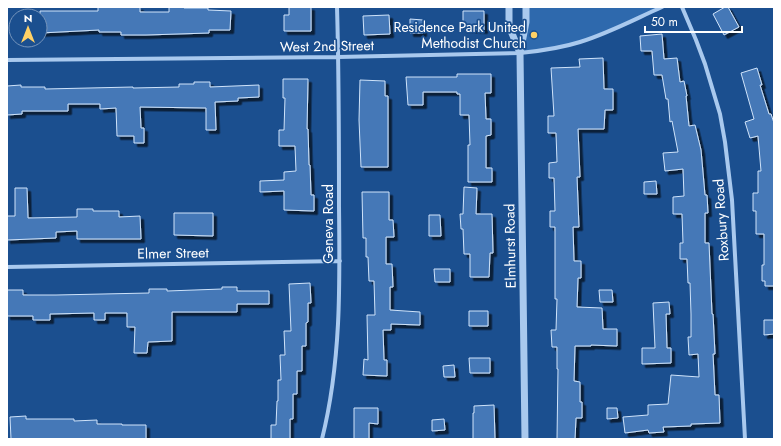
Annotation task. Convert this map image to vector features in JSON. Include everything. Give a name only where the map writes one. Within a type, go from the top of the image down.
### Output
[{"type":"street","name":"Geneva Road","points":[[322,439],[336,361],[340,299],[337,7]]},
{"type":"street","name":"Elmhurst Road","points":[[509,7],[509,26],[520,53]]},
{"type":"street","name":"Elmhurst Road","points":[[525,439],[520,53],[526,22],[526,7]]},
{"type":"street","name":"West 2nd Street","points":[[7,60],[338,57],[520,53],[545,50],[581,42],[662,7]]},
{"type":"street","name":"Roxbury Road","points":[[682,7],[696,40],[713,89],[720,114],[726,149],[732,200],[746,439]]},
{"type":"street","name":"Elmer Street","points":[[7,268],[340,261]]},
{"type":"shaded area","points":[[526,7],[662,7],[581,42],[520,53]]},
{"type":"building","points":[[98,7],[140,7],[140,12],[169,12],[169,7],[184,7],[231,11],[230,30],[209,30],[209,33],[146,35],[121,35],[121,32],[99,32],[99,30],[48,33],[48,11],[98,11]]},
{"type":"building","points":[[289,7],[311,7],[311,31],[284,31],[284,15],[289,15]]},
{"type":"building","points":[[725,7],[728,7],[739,27],[724,35],[713,14]]},
{"type":"building","points":[[463,11],[484,11],[484,30],[463,29]]},
{"type":"building","points":[[389,15],[390,34],[364,35],[363,16]]},
{"type":"building","points":[[410,19],[423,20],[423,33],[410,33]]},
{"type":"building","points":[[662,34],[664,59],[677,58],[680,82],[684,81],[687,96],[689,126],[695,125],[701,150],[705,195],[707,195],[708,213],[705,213],[705,243],[709,243],[715,354],[713,354],[715,395],[719,395],[720,423],[663,427],[664,432],[649,433],[648,430],[625,433],[623,417],[648,415],[648,405],[668,404],[671,375],[699,377],[698,354],[689,355],[688,337],[691,337],[690,283],[688,283],[687,259],[680,259],[680,243],[683,243],[682,214],[673,214],[673,197],[684,196],[683,169],[665,171],[663,153],[678,152],[672,121],[670,122],[668,99],[666,99],[662,75],[654,75],[652,51],[641,51],[640,36]]},
{"type":"building","points":[[603,58],[604,89],[613,89],[613,110],[605,110],[604,129],[578,129],[580,177],[577,177],[579,227],[573,227],[574,261],[581,261],[581,278],[578,278],[577,307],[602,308],[603,329],[617,329],[617,346],[575,346],[574,381],[580,382],[582,418],[576,418],[575,439],[557,439],[557,347],[552,347],[551,330],[556,330],[557,299],[555,299],[555,227],[550,227],[550,211],[555,211],[554,178],[549,178],[549,163],[557,162],[556,133],[548,133],[548,116],[554,116],[551,68],[580,67],[579,59]]},
{"type":"building","points":[[757,68],[762,85],[760,85],[769,114],[771,114],[774,123],[774,286],[765,286],[765,281],[762,281],[762,265],[764,265],[764,234],[756,234],[756,211],[753,211],[753,193],[758,193],[758,171],[761,171],[758,136],[750,138],[745,122],[754,119],[741,73]]},
{"type":"building","points":[[457,74],[491,74],[491,93],[485,93],[486,119],[491,119],[491,135],[486,136],[486,168],[492,168],[492,182],[468,182],[468,145],[470,145],[469,115],[460,115],[460,94],[457,94],[457,92],[423,92],[423,105],[408,105],[406,77],[457,77]]},
{"type":"building","points":[[283,79],[308,79],[307,129],[311,195],[314,195],[314,211],[284,210],[284,191],[260,192],[260,181],[284,180],[284,172],[296,171],[295,146],[279,146],[279,130],[284,130],[285,98],[283,98]]},
{"type":"building","points":[[360,80],[385,81],[385,96],[388,96],[388,167],[361,167],[359,120]]},
{"type":"building","points":[[194,82],[210,82],[210,87],[259,85],[259,97],[238,98],[238,101],[215,102],[216,130],[206,130],[206,108],[140,107],[141,128],[144,128],[144,143],[134,143],[134,136],[117,136],[116,108],[100,109],[100,104],[68,104],[68,111],[22,111],[22,114],[7,115],[7,86],[21,85],[21,87],[45,87],[45,89],[133,88],[179,87],[179,84],[194,84]]},
{"type":"building","points":[[656,181],[657,194],[644,194],[644,182]]},
{"type":"building","points":[[464,187],[477,188],[476,214],[492,214],[493,253],[490,253],[489,277],[470,277],[470,254],[464,254],[463,229],[461,229],[460,214],[463,214]]},
{"type":"building","points":[[15,188],[27,188],[28,218],[77,217],[77,209],[93,209],[93,211],[119,211],[119,217],[140,216],[141,239],[77,239],[77,231],[56,232],[56,238],[7,240],[7,216],[15,216]]},
{"type":"building","points":[[362,192],[389,192],[389,220],[393,220],[394,237],[386,237],[386,264],[392,264],[393,287],[390,287],[390,310],[420,312],[420,325],[391,324],[391,330],[383,330],[384,360],[387,360],[387,376],[363,375],[364,359],[368,360],[367,315],[375,315],[374,281],[369,281],[368,257],[366,257],[366,238],[363,238]]},
{"type":"building","points":[[174,213],[213,213],[213,236],[174,235]]},
{"type":"building","points":[[429,215],[440,215],[441,236],[429,236]]},
{"type":"building","points":[[434,269],[450,269],[450,282],[435,282]]},
{"type":"building","points":[[310,283],[311,303],[308,303],[306,346],[302,346],[302,371],[297,371],[297,394],[293,394],[293,419],[290,419],[290,439],[271,439],[271,425],[276,425],[278,380],[281,380],[280,355],[285,355],[284,331],[291,331],[289,284]]},
{"type":"building","points":[[222,287],[237,287],[237,291],[269,291],[269,304],[237,304],[237,312],[172,312],[172,341],[148,342],[147,353],[134,353],[135,327],[127,327],[127,313],[105,313],[105,320],[94,320],[94,313],[50,314],[50,320],[33,320],[33,316],[7,316],[7,290],[23,290],[23,295],[56,295],[149,293],[149,289],[167,289],[167,291],[222,289]]},
{"type":"building","points":[[599,290],[612,290],[613,302],[600,302]]},
{"type":"building","points":[[669,302],[670,314],[666,314],[667,348],[671,348],[671,363],[642,364],[642,348],[655,348],[653,303]]},
{"type":"building","points":[[469,311],[488,311],[488,326],[469,326]]},
{"type":"building","points":[[764,320],[774,320],[774,334],[764,335]]},
{"type":"building","points":[[469,358],[490,358],[490,373],[470,373]]},
{"type":"building","points":[[454,365],[455,377],[444,377],[443,366]]},
{"type":"building","points":[[494,405],[495,439],[473,439],[474,406]]},
{"type":"building","points":[[354,408],[378,408],[378,424],[369,423],[369,439],[354,439]]},
{"type":"building","points":[[607,408],[617,408],[618,418],[607,419]]},
{"type":"building","points":[[26,416],[26,419],[74,419],[74,421],[97,420],[97,424],[146,425],[146,439],[11,439],[10,417]]},
{"type":"building","points":[[444,419],[445,430],[432,431],[432,420]]},
{"type":"place","name":"Residence Park United Methodist Church","points":[[534,35]]}]
